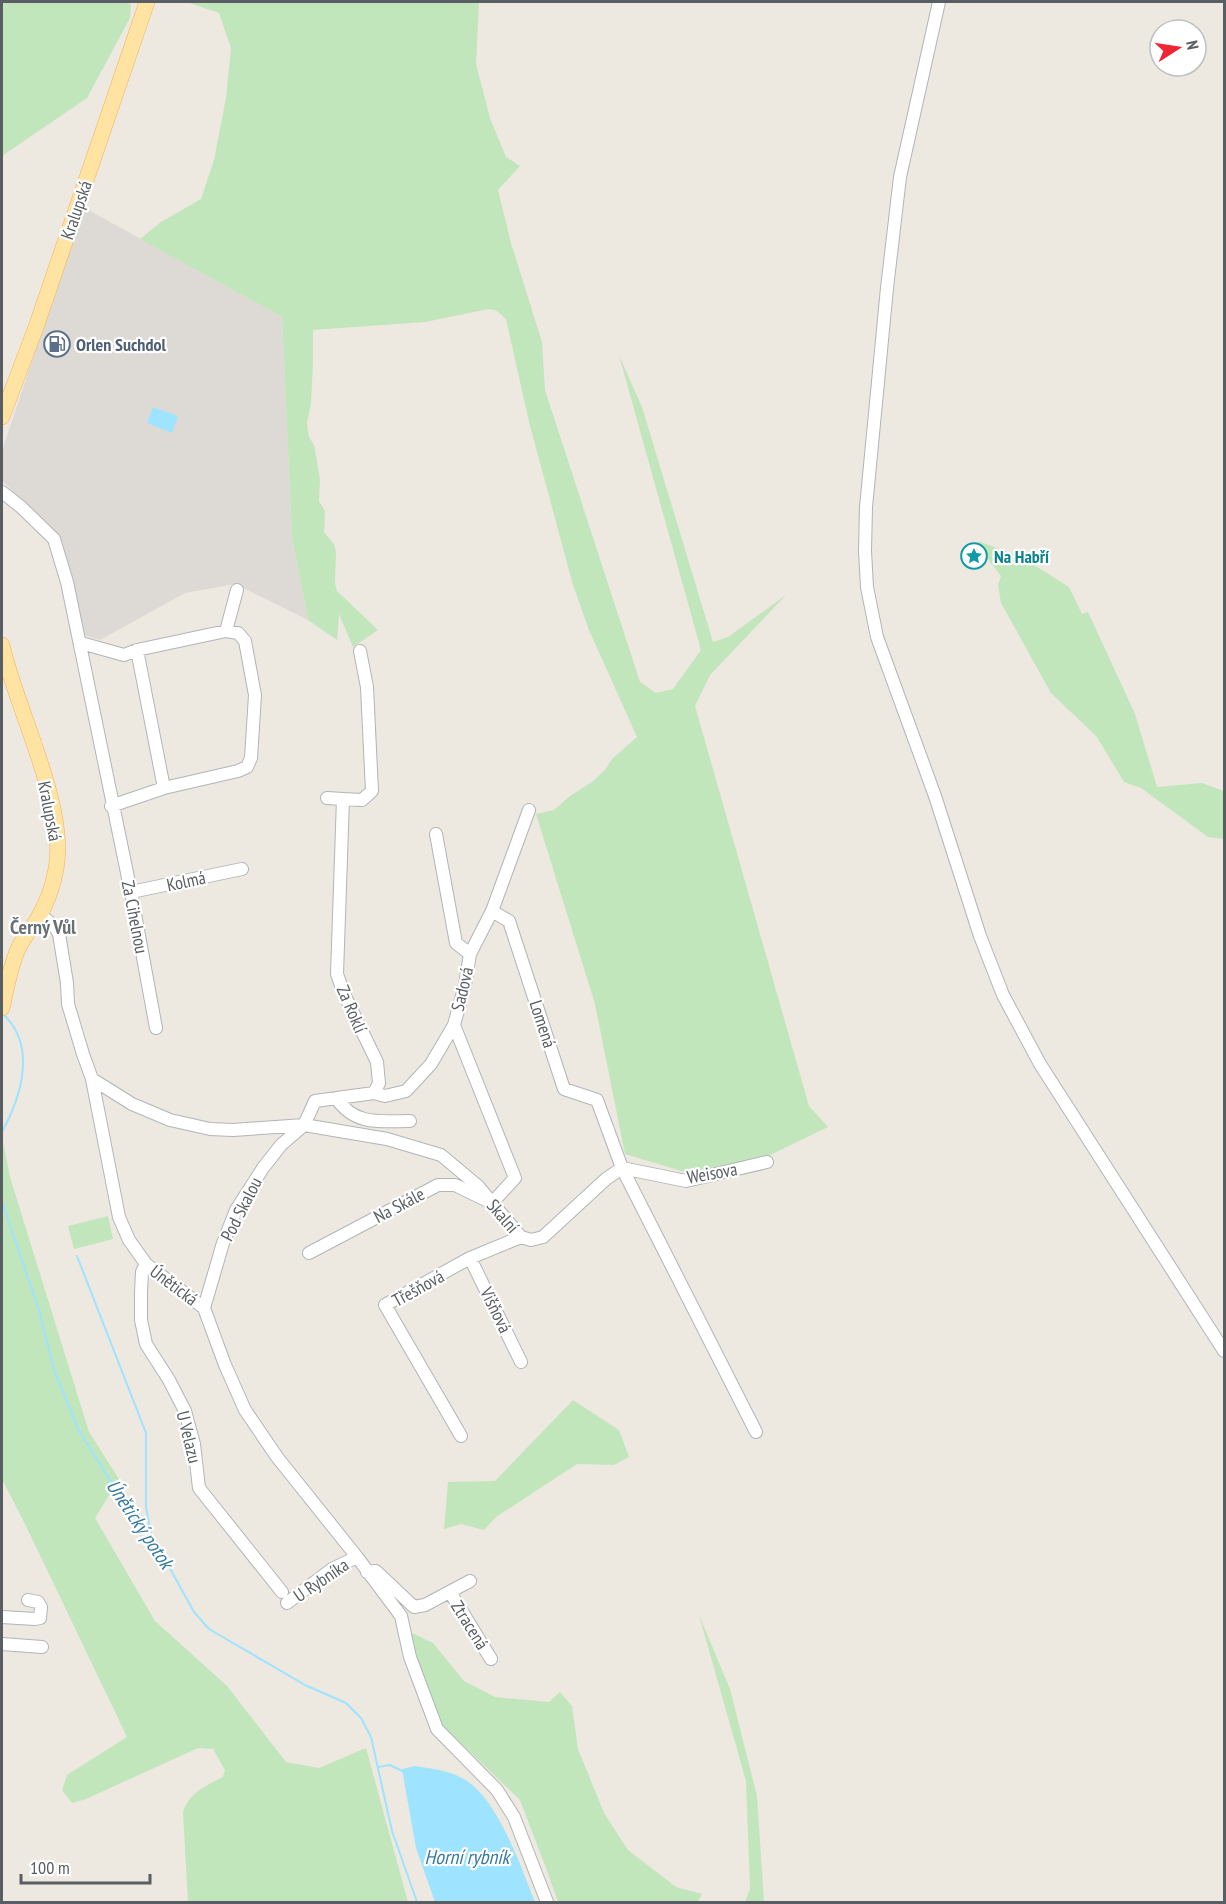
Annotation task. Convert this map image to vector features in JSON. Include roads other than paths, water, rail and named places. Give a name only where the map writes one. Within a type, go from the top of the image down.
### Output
[{"type":"main road","name":"Kralupská","points":[[2,417],[36,327],[147,2]]},
{"type":"main road","name":"Kralupská","points":[[2,645],[3,662],[51,801],[57,834],[57,868],[52,886],[40,914],[19,948],[2,1008]]},
{"type":"street","points":[[939,2],[900,177],[887,288],[866,507],[867,587],[877,638],[935,796],[980,936],[1003,995],[1041,1064],[1224,1351]]},
{"type":"street","name":"Za Cihelnou","points":[[2,492],[54,539],[67,582],[156,1028]]},
{"type":"street","points":[[226,631],[237,590]]},
{"type":"street","points":[[81,643],[124,655],[137,650],[226,631],[238,633],[245,640],[255,695],[251,758],[247,767],[164,788],[111,806]]},
{"type":"street","points":[[137,650],[164,788]]},
{"type":"street","points":[[327,798],[362,800],[372,791],[367,687],[360,651]]},
{"type":"street","name":"Za Roklí","points":[[343,799],[337,974],[344,994],[377,1062],[379,1083],[374,1092]]},
{"type":"street","points":[[470,954],[492,911],[529,810]]},
{"type":"street","name":"Sadová","points":[[436,834],[456,943],[470,954],[465,985],[453,1025],[515,1178],[492,1203]]},
{"type":"street","name":"Kolmá","points":[[130,892],[242,869]]},
{"type":"street","name":"Lomená","points":[[492,911],[509,921],[564,1089],[597,1100],[622,1168]]},
{"type":"street","name":"Únětická","points":[[40,914],[55,927],[59,934],[68,1004],[92,1079],[119,1217],[129,1240],[146,1264],[204,1308],[245,1410],[277,1456],[401,1616],[410,1657],[437,1729],[497,1790],[514,1817],[547,1902]]},
{"type":"street","points":[[304,1125],[315,1101],[374,1092],[385,1096],[406,1091],[431,1064],[453,1025]]},
{"type":"street","name":"Skalní","points":[[92,1079],[132,1104],[170,1120],[210,1129],[233,1130],[304,1125],[387,1139],[441,1155],[478,1185],[520,1237],[531,1240],[543,1237],[606,1179],[622,1168]]},
{"type":"street","points":[[336,1098],[343,1108],[355,1117],[373,1122],[410,1121]]},
{"type":"street","name":"Pod Skalou","points":[[204,1308],[223,1243],[236,1210],[269,1160],[281,1145],[304,1125]]},
{"type":"street","name":"Weisova","points":[[622,1168],[686,1181],[767,1162]]},
{"type":"street","points":[[622,1168],[756,1432]]},
{"type":"street","name":"Na Skále","points":[[309,1253],[438,1185],[456,1185],[492,1203]]},
{"type":"street","name":"Třešňová","points":[[461,1436],[385,1305],[470,1258],[520,1237]]},
{"type":"street","name":"Višňová","points":[[470,1258],[521,1362]]},
{"type":"street","name":"U Velazu","points":[[146,1264],[142,1272],[141,1292],[141,1320],[146,1344],[169,1380],[185,1412],[194,1444],[199,1488],[284,1598]]},
{"type":"street","name":"U Rybníka","points":[[284,1598],[357,1557]]},
{"type":"street","name":"Ztracená","points":[[367,1572],[376,1571],[414,1607],[425,1605],[470,1581]]},
{"type":"street","name":"Ztracená","points":[[450,1592],[491,1659]]},
{"type":"street","points":[[2,1617],[40,1618],[41,1607],[38,1602],[28,1600]]},
{"type":"street","points":[[2,1644],[42,1647]]},
{"type":"water","points":[[153,407],[178,416],[172,433],[147,423]]},
{"type":"water","name":"Horní rybník","points":[[415,1766],[452,1774],[464,1779],[476,1789],[498,1817],[535,1902],[435,1902],[416,1848],[402,1769]]},
{"type":"waterway","name":"Únětický potok","points":[[2,1132],[15,1103],[23,1072],[20,1042],[14,1028],[4,1015]]},
{"type":"waterway","name":"Únětický potok","points":[[2,1202],[39,1310],[54,1370],[79,1431],[134,1518],[151,1534],[194,1612],[209,1629],[305,1685],[346,1703],[361,1718],[371,1737],[392,1831],[417,1902]]},
{"type":"waterway","points":[[77,1256],[146,1433],[146,1507],[151,1534]]},
{"type":"waterway","points":[[378,1767],[390,1765],[404,1772]]},
{"type":"place","name":"Orlen Suchdol","points":[[57,344]]},
{"type":"place","name":"Na Habří","points":[[974,556]]},
{"type":"district","name":"Černý Vůl","points":[[43,927]]}]
